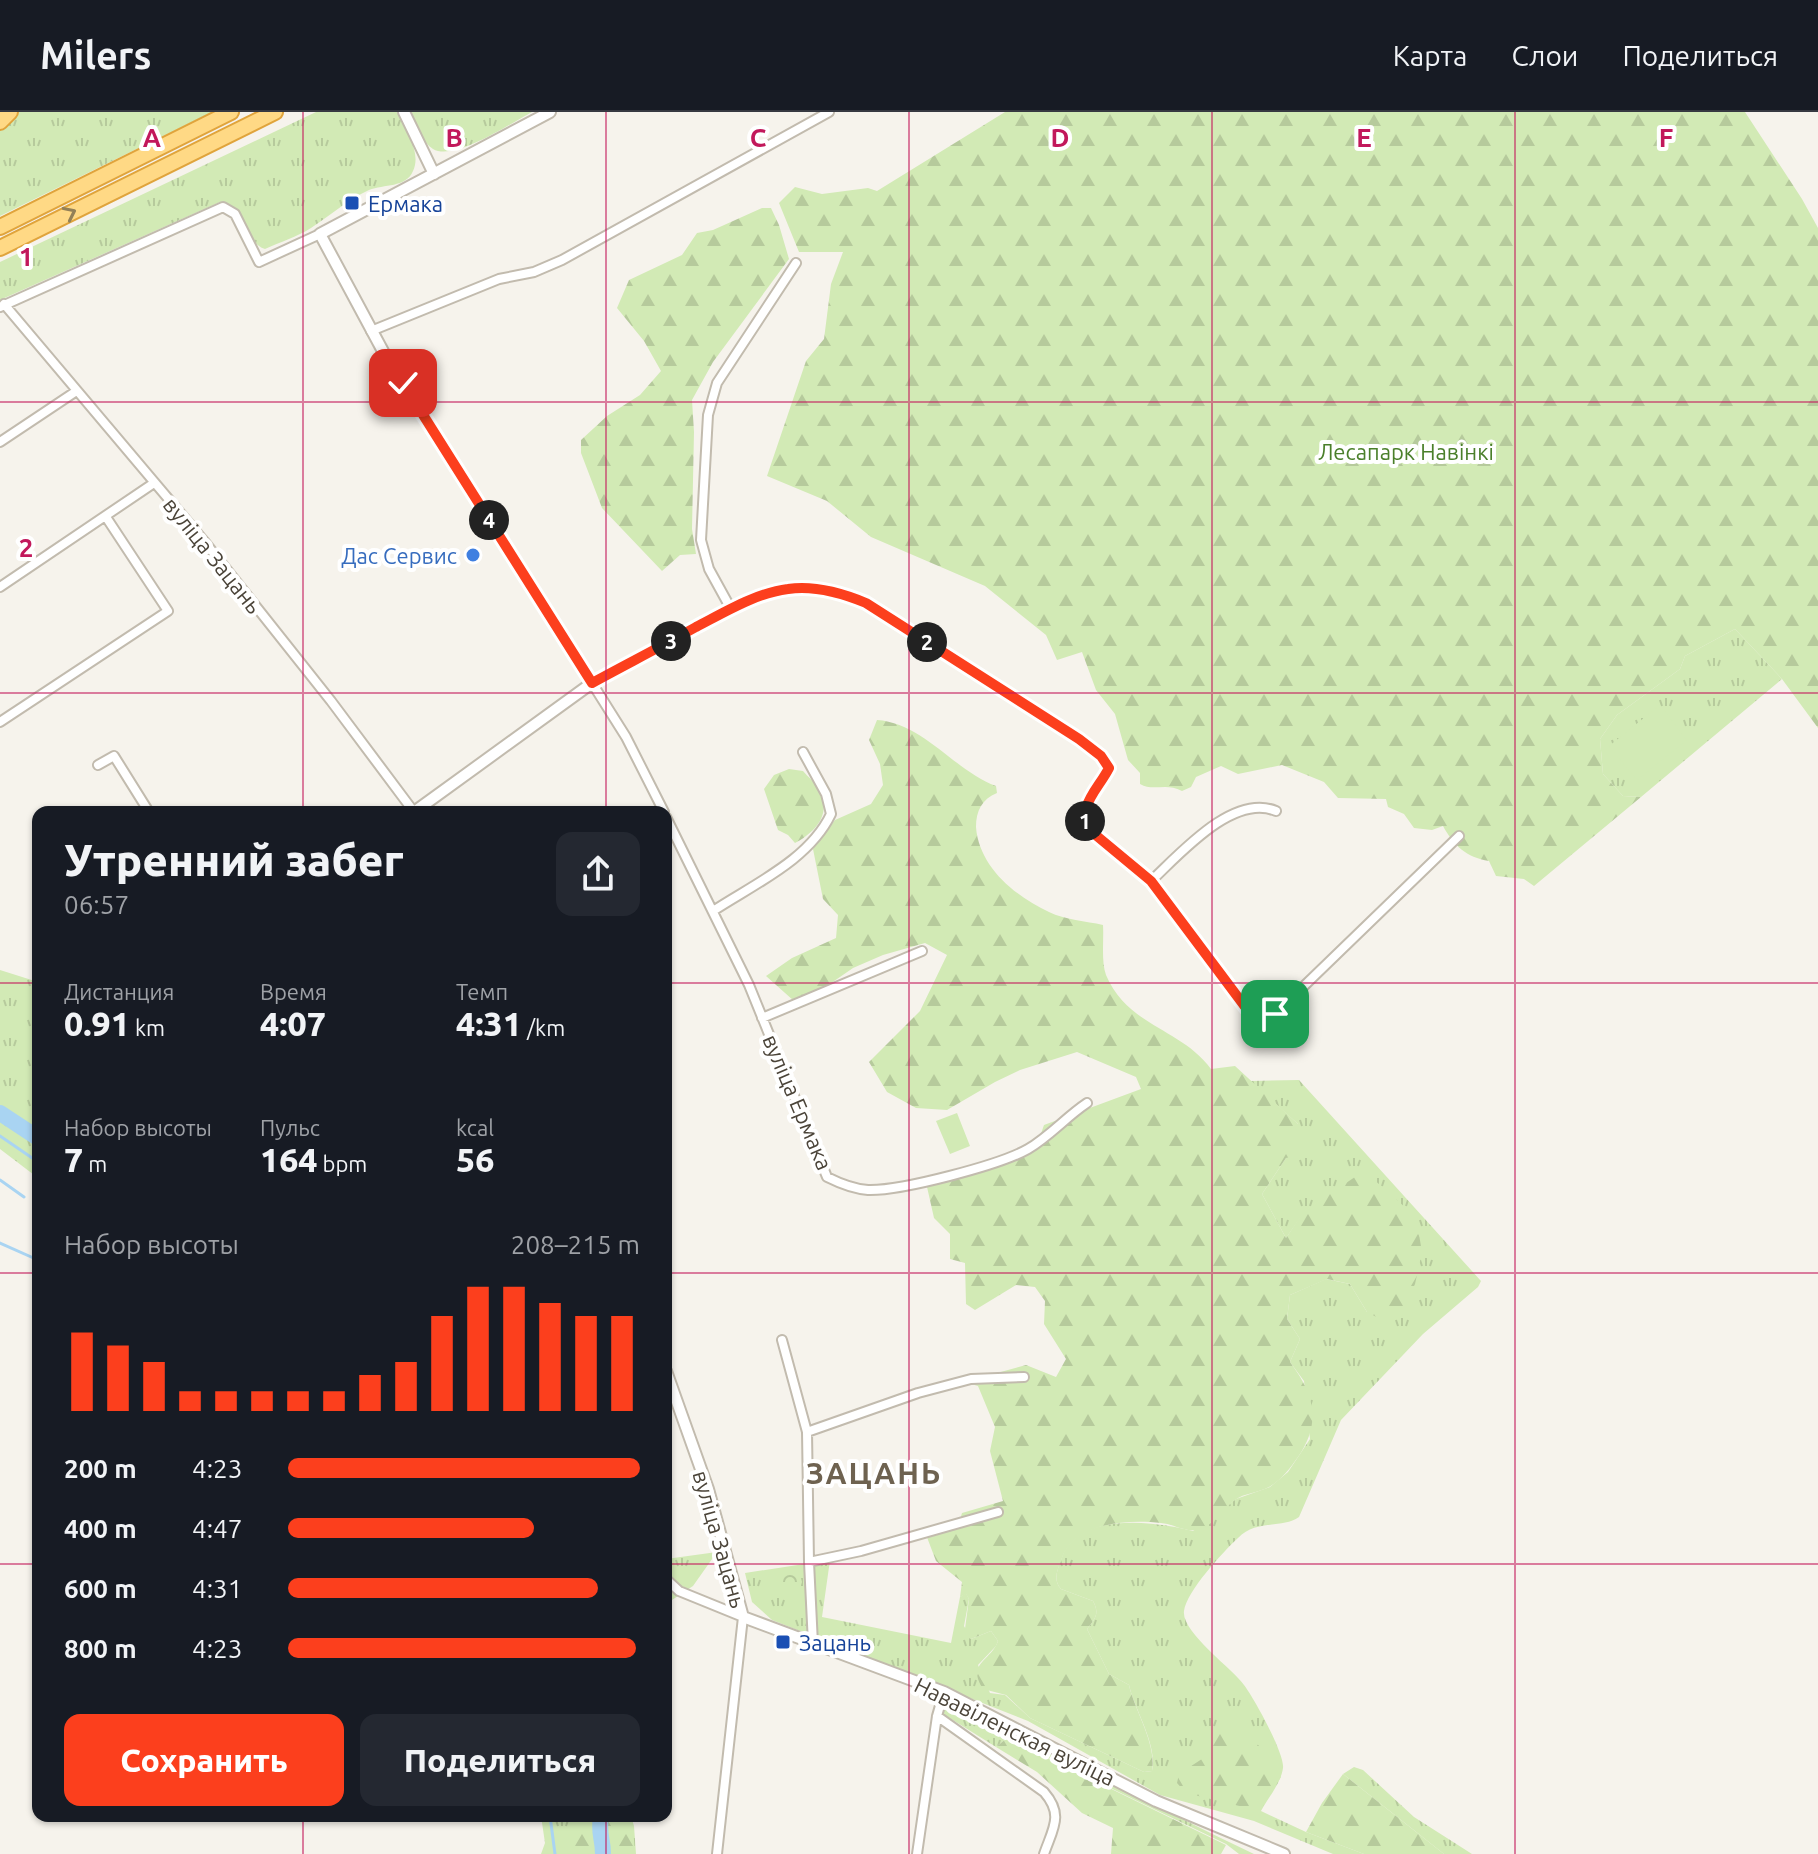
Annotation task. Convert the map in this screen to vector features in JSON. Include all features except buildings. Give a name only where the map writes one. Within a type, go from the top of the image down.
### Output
[{"type":"highway","points":[[0,122],[10,112]]},
{"type":"highway","points":[[0,227],[231,112]]},
{"type":"highway","points":[[0,248],[275,112]]},
{"type":"street","points":[[404,112],[434,174]]},
{"type":"street","points":[[2,306],[223,207],[235,214],[259,262],[320,234],[550,112]]},
{"type":"street","points":[[371,331],[499,279],[534,272],[562,260],[818,115],[829,112]]},
{"type":"street","name":"вуліца Ермака","points":[[320,234],[371,331],[626,737],[661,806]]},
{"type":"street","points":[[731,609],[709,569],[701,540],[708,415],[717,383],[796,263]]},
{"type":"street","name":"вуліца Зацань","points":[[2,306],[204,541],[292,651],[408,806]]},
{"type":"street","points":[[0,442],[75,392]]},
{"type":"street","points":[[0,587],[154,483]]},
{"type":"street","points":[[0,722],[168,611],[106,517]]},
{"type":"street","points":[[421,806],[592,683],[731,609],[788,589],[842,593],[866,603],[1094,750],[1109,768],[1085,809],[1086,824],[1151,881],[1246,1008],[1261,1017],[1268,1018],[1275,1014],[1459,836]]},
{"type":"street","points":[[713,911],[800,854],[822,833],[831,814],[826,794],[803,752]]},
{"type":"street","points":[[98,765],[114,756],[145,806]]},
{"type":"street","points":[[1151,881],[1215,824],[1261,805],[1276,811]]},
{"type":"street","name":"вуліца Ермака","points":[[672,828],[762,1018],[827,1177],[838,1183],[872,1190],[927,1181],[1008,1158],[1050,1134],[1087,1103]]},
{"type":"street","points":[[762,1018],[922,951]]},
{"type":"street","points":[[782,1340],[807,1432],[813,1644]]},
{"type":"street","points":[[807,1432],[918,1393],[971,1379],[1024,1377]]},
{"type":"street","name":"вуліца Зацань","points":[[672,1388],[708,1489],[743,1617],[717,1854]]},
{"type":"street","points":[[809,1562],[861,1551],[998,1512]]},
{"type":"street","points":[[672,1585],[679,1591],[743,1617]]},
{"type":"street","name":"Нававіленская вуліца","points":[[743,1617],[944,1692],[1156,1801],[1284,1854]]},
{"type":"street","points":[[917,1854],[937,1716],[944,1692]]},
{"type":"street","points":[[937,1716],[1044,1792],[1055,1805],[1056,1820],[1044,1854]]},
{"type":"green space","points":[[17,112],[212,112],[0,216],[0,129]]},
{"type":"green space","points":[[316,112],[397,112],[414,148],[415,164],[410,176],[400,183],[361,194],[306,231],[265,249],[252,239],[236,211],[220,202],[0,300],[0,262]]},
{"type":"green space","points":[[409,112],[532,112],[468,146],[442,152],[426,142]]},
{"type":"green space","name":"Лесапарк Навінкі","points":[[1005,112],[1745,112],[1818,228],[1818,728],[1782,679],[1735,629],[1685,656],[1680,669],[1617,715],[1600,739],[1603,774],[1623,796],[1641,797],[1534,886],[1524,879],[1496,876],[1489,861],[1462,850],[1443,826],[1432,830],[1414,828],[1404,814],[1388,807],[1386,799],[1338,798],[1324,782],[1282,765],[1238,774],[1221,766],[1196,777],[1191,787],[1182,791],[1140,784],[1140,773],[1128,760],[1115,714],[1096,690],[1082,652],[1057,660],[1046,635],[985,586],[871,537],[827,501],[767,476],[806,361],[824,339],[831,284],[843,252],[799,252],[779,203],[795,187],[822,194],[868,188],[877,191]]},
{"type":"green space","points":[[762,208],[771,208],[789,259],[713,362],[692,400],[692,529],[696,554],[680,555],[662,571],[602,508],[581,453],[581,440],[607,416],[640,395],[661,371],[644,341],[617,308],[629,280],[682,255],[697,233],[713,230]]},
{"type":"green space","points":[[1735,629],[1782,679],[1641,797],[1623,796],[1603,774],[1600,739],[1617,715],[1680,669],[1685,656]]},
{"type":"green space","points":[[1660,705],[1687,740],[1637,780],[1609,746]]},
{"type":"green space","points":[[877,720],[909,729],[967,770],[996,786],[997,793],[981,806],[976,827],[991,867],[1012,889],[1049,912],[1103,925],[1104,969],[1127,1006],[1185,1044],[1211,1069],[1235,1066],[1298,1124],[1301,1154],[1286,1158],[1262,1194],[1286,1238],[1304,1211],[1358,1175],[1371,1177],[1416,1217],[1422,1252],[1415,1284],[1402,1312],[1382,1320],[1367,1312],[1350,1284],[1327,1279],[1290,1295],[1287,1319],[1300,1339],[1290,1362],[1305,1385],[1312,1420],[1306,1444],[1282,1477],[1269,1487],[1239,1498],[1213,1522],[1196,1530],[1147,1522],[1117,1523],[1088,1531],[1067,1548],[1057,1572],[1057,1582],[1061,1589],[1093,1601],[1096,1616],[1087,1629],[1109,1674],[1129,1685],[1148,1738],[1152,1771],[1144,1772],[1030,1718],[1006,1695],[983,1689],[978,1680],[978,1668],[998,1641],[991,1631],[971,1639],[964,1636],[969,1599],[966,1594],[960,1597],[962,1582],[936,1561],[925,1532],[959,1523],[962,1513],[1003,1501],[990,1451],[995,1427],[978,1386],[964,1382],[1026,1365],[1056,1377],[1066,1359],[1044,1324],[1045,1301],[1035,1287],[1016,1285],[975,1310],[966,1304],[965,1263],[950,1259],[950,1234],[934,1218],[925,1178],[1002,1166],[1035,1151],[1044,1125],[1141,1089],[1136,1077],[1077,1052],[1020,1070],[947,1110],[916,1108],[887,1092],[869,1062],[920,1011],[947,955],[925,943],[883,955],[794,1001],[766,976],[792,958],[836,938],[838,915],[823,899],[813,849],[835,820],[871,804],[883,785],[880,764],[869,740]]},
{"type":"green space","points":[[789,769],[803,771],[815,783],[824,808],[819,822],[809,834],[795,843],[778,830],[764,789],[774,775]]},
{"type":"green space","points":[[0,970],[32,980],[32,1173],[0,1149]]},
{"type":"green space","points":[[1299,1080],[1481,1281],[1478,1287],[1423,1334],[1341,1420],[1299,1517],[1245,1532],[1206,1573],[1191,1593],[1184,1611],[1185,1620],[1199,1639],[1249,1692],[1279,1751],[1282,1774],[1261,1811],[1364,1854],[1333,1854],[1254,1821],[1160,1795],[1028,1721],[772,1620],[752,1602],[745,1573],[830,1560],[822,1617],[951,1643],[960,1597],[966,1593],[969,1599],[964,1626],[971,1639],[991,1631],[998,1641],[978,1665],[990,1693],[1005,1695],[1030,1718],[1144,1772],[1152,1771],[1152,1750],[1129,1685],[1109,1674],[1087,1629],[1096,1616],[1093,1601],[1061,1589],[1056,1579],[1057,1572],[1069,1544],[1082,1533],[1099,1527],[1138,1523],[1193,1531],[1236,1499],[1270,1487],[1288,1472],[1310,1439],[1304,1381],[1290,1362],[1300,1339],[1287,1319],[1290,1295],[1326,1279],[1350,1284],[1367,1312],[1358,1176],[1305,1211],[1286,1238],[1262,1194],[1286,1158],[1298,1124],[1250,1081]]},
{"type":"green space","points":[[957,1113],[970,1146],[950,1154],[936,1121]]},
{"type":"green space","points":[[717,1552],[693,1586],[672,1600],[672,1558]]},
{"type":"green space","points":[[799,1571],[802,1582],[798,1595],[765,1585],[764,1576]]},
{"type":"green space","points":[[941,1701],[1254,1854],[1239,1854],[1226,1844],[1007,1738],[996,1747],[940,1712]]},
{"type":"green space","points":[[1225,1728],[1243,1734],[1258,1745],[1281,1777],[1260,1811],[1186,1793],[1177,1783],[1179,1774],[1208,1755],[1219,1730]]},
{"type":"green space","points":[[1007,1738],[1226,1845],[1221,1854],[1111,1854],[1113,1828],[1082,1813],[1037,1772],[996,1747]]},
{"type":"green space","points":[[1354,1767],[1363,1770],[1414,1817],[1472,1854],[1444,1854],[1343,1774]]},
{"type":"green space","points":[[1343,1774],[1444,1854],[1364,1854],[1306,1832]]},
{"type":"green space","points":[[542,1822],[633,1822],[636,1854],[541,1854],[545,1843]]},
{"type":"green space","points":[[571,1822],[623,1822],[633,1826],[635,1854],[568,1854],[566,1833]]},
{"type":"waterway","points":[[0,1113],[32,1134]]},
{"type":"waterway","points":[[0,1136],[32,1158]]},
{"type":"waterway","points":[[0,1180],[24,1197]]},
{"type":"waterway","points":[[0,1243],[32,1257]]},
{"type":"waterway","points":[[551,1822],[555,1854]]},
{"type":"waterway","points":[[600,1822],[603,1854]]},
{"type":"place","name":"Ермака","points":[[352,203]]},
{"type":"place","name":"Дас Сервис","points":[[473,555]]},
{"type":"place","name":"Зацань","points":[[783,1642]]},
{"type":"district","name":"ЗАЦАНЬ","points":[[874,1473]]},
{"type":"route","points":[[403,383],[592,683],[731,609],[765,595],[806,588],[842,593],[866,603],[1079,739],[1106,761],[1109,768],[1085,809],[1086,824],[1151,881],[1246,1008],[1261,1017],[1268,1018],[1275,1014]]}]
